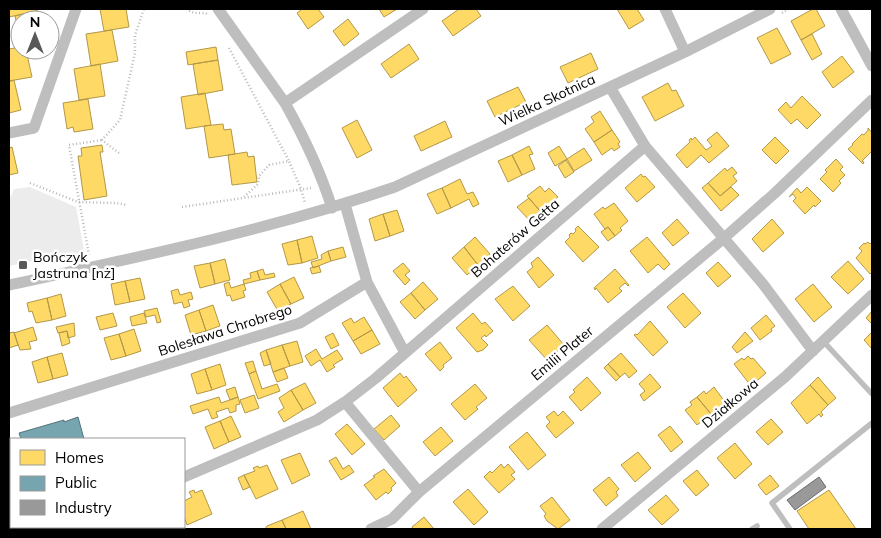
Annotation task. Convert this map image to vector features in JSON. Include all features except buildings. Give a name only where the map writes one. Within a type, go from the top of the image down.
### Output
[{"type":"street","points":[[9,133],[34,128],[76,9]]},
{"type":"street","points":[[218,9],[285,103],[315,159],[332,208]]},
{"type":"street","points":[[285,103],[423,9]]},
{"type":"street","points":[[665,9],[685,52]]},
{"type":"street","name":"Wielka Skotnica","points":[[9,285],[200,244],[332,208],[395,187],[685,52],[770,9]]},
{"type":"street","points":[[841,9],[872,66]]},
{"type":"street","points":[[610,87],[645,146],[763,284],[813,351]]},
{"type":"street","name":"Emilii Plater","points":[[370,529],[392,519],[419,492],[724,238],[775,193],[870,103]]},
{"type":"street","name":"Bohaterów Getta","points":[[185,477],[317,420],[345,402],[645,146]]},
{"type":"street","points":[[345,204],[367,282],[405,352]]},
{"type":"street","name":"Bolesława Chrobrego","points":[[9,413],[300,323],[367,282]]},
{"type":"street","name":"Działkowa","points":[[602,529],[777,383],[872,295]]},
{"type":"street","points":[[345,402],[419,492]]},
{"type":"lane","points":[[823,341],[872,394]]},
{"type":"lane","points":[[790,529],[772,503],[872,423]]},
{"type":"path","points":[[90,267],[69,145],[102,140],[120,120],[135,53],[135,35],[144,9]]},
{"type":"path","points":[[186,9],[194,13],[205,13],[210,19]]},
{"type":"path","points":[[225,42],[289,161],[309,214]]},
{"type":"path","points":[[102,140],[119,153]]},
{"type":"path","points":[[244,197],[258,184],[259,176],[269,165],[289,161]]},
{"type":"path","points":[[30,183],[78,202],[116,203],[127,206]]},
{"type":"path","points":[[182,207],[325,186]]},
{"type":"shaded area","points":[[30,187],[76,207],[85,256],[59,255],[9,266],[9,201],[14,189]]},
{"type":"place","name":"Bończyk Jastruna [nż]","points":[[23,265]]}]
